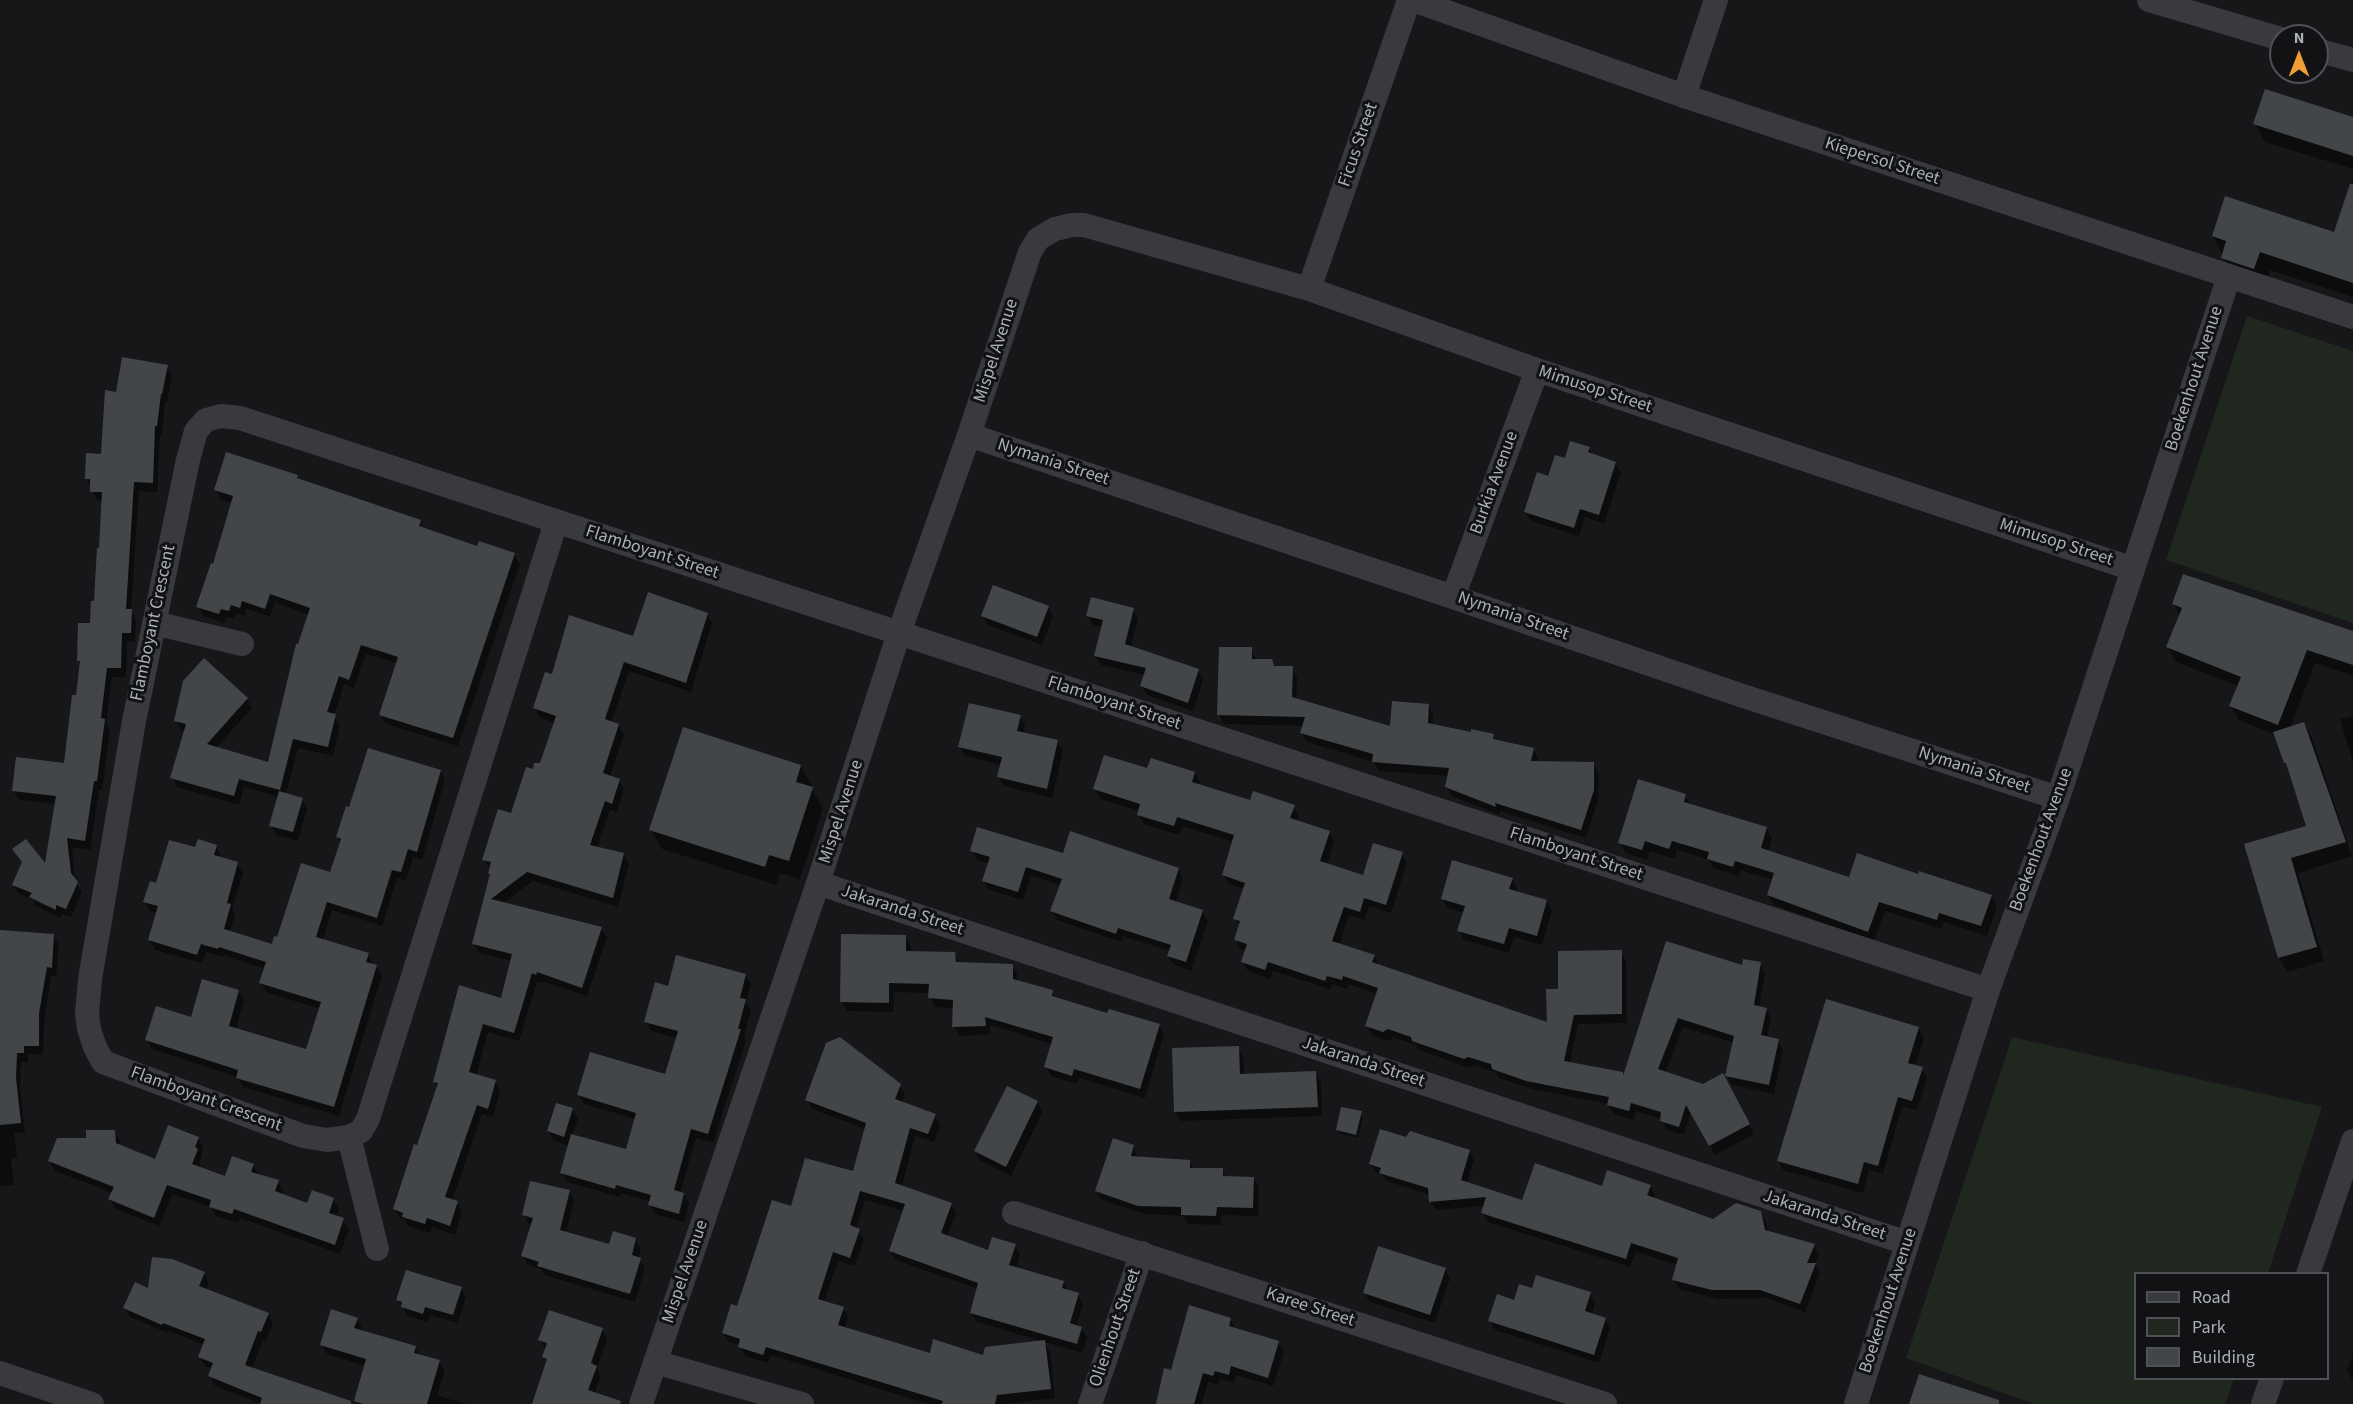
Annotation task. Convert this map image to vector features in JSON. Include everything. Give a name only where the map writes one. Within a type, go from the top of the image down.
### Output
[{"type":"street","name":"Kiepersol Street","points":[[1411,0],[1684,96],[2353,317]]},
{"type":"street","name":"Ficus Street","points":[[1309,289],[1411,0]]},
{"type":"street","points":[[1684,96],[1716,0]]},
{"type":"street","points":[[2150,0],[2269,35]]},
{"type":"street","points":[[2329,53],[2353,60]]},
{"type":"street","name":"Mimusop Street","points":[[1055,229],[1084,225],[1309,289],[1537,370],[2133,568]]},
{"type":"street","name":"Mispel Avenue","points":[[641,1404],[819,883],[899,633],[969,435],[1030,252],[1038,239],[1055,229]]},
{"type":"street","name":"Boekenhout Avenue","points":[[1856,1404],[1988,990],[2058,798],[2229,276]]},
{"type":"street","name":"Burkia Avenue","points":[[1453,597],[1537,370]]},
{"type":"street","name":"Flamboyant Crescent","points":[[240,418],[220,416],[206,420],[196,431],[188,460],[134,721],[90,979],[87,1014],[89,1029],[94,1047],[103,1062],[303,1136],[327,1140],[349,1137]]},
{"type":"street","name":"Flamboyant Street","points":[[240,418],[1988,990]]},
{"type":"street","name":"Nymania Street","points":[[969,435],[1740,696],[2058,798]]},
{"type":"street","points":[[377,1249],[349,1137],[361,1131],[368,1119],[556,522]]},
{"type":"street","points":[[154,622],[242,644]]},
{"type":"street","name":"Jakaranda Street","points":[[819,883],[1907,1243]]},
{"type":"street","points":[[2309,1272],[2353,1141]]},
{"type":"street","name":"Karee Street","points":[[1014,1213],[1142,1252],[1605,1404]]},
{"type":"street","name":"Olienhout Street","points":[[1090,1404],[1142,1252]]},
{"type":"street","points":[[655,1362],[802,1404]]},
{"type":"street","points":[[0,1372],[92,1404]]},
{"type":"street","points":[[2263,1404],[2271,1380]]},
{"type":"green space","points":[[2247,316],[2353,351],[2353,623],[2166,560]]},
{"type":"green space","points":[[2012,1037],[2322,1107],[2268,1272],[2134,1272],[2134,1380],[2234,1380],[2225,1404],[2034,1404],[1906,1358]]},
{"type":"building","points":[[2265,89],[2353,117],[2353,156],[2253,124]]},
{"type":"building","points":[[2350,184],[2353,184],[2353,283],[2260,252],[2254,269],[2221,258],[2226,241],[2212,236],[2225,196],[2334,232]]},
{"type":"building","points":[[122,357],[168,365],[157,426],[155,426],[153,483],[134,482],[126,609],[132,609],[131,633],[122,633],[121,668],[107,668],[101,718],[105,719],[97,781],[94,781],[85,841],[67,838],[71,873],[78,882],[66,909],[56,905],[56,910],[29,897],[32,893],[12,885],[22,862],[12,849],[26,839],[45,863],[56,796],[12,791],[16,757],[64,763],[72,695],[76,695],[80,661],[77,661],[78,623],[90,623],[91,601],[94,601],[97,548],[99,548],[102,492],[90,492],[90,479],[85,479],[86,453],[101,454],[105,390],[116,392]]},
{"type":"building","points":[[1570,441],[1590,447],[1588,452],[1616,462],[1599,515],[1580,509],[1574,528],[1524,512],[1537,472],[1548,476],[1555,455],[1565,458]]},
{"type":"building","points":[[226,452],[298,475],[297,478],[421,520],[419,526],[477,546],[479,541],[515,553],[453,738],[379,715],[398,657],[361,645],[349,680],[339,676],[327,712],[336,714],[328,747],[293,739],[280,790],[239,779],[234,796],[170,778],[186,724],[174,721],[183,681],[204,658],[248,698],[207,744],[268,762],[296,644],[298,644],[310,608],[270,594],[265,609],[242,601],[240,608],[231,605],[229,611],[221,609],[219,614],[196,607],[211,563],[213,564],[233,496],[214,490]]},
{"type":"building","points":[[2183,574],[2353,631],[2353,665],[2307,650],[2278,725],[2229,706],[2241,677],[2166,647],[2182,608],[2172,604]]},
{"type":"building","points":[[993,585],[1049,606],[1037,637],[981,616]]},
{"type":"building","points":[[648,592],[708,613],[686,683],[624,662],[605,719],[619,724],[603,773],[620,779],[612,804],[605,801],[590,845],[624,853],[613,898],[527,872],[491,899],[602,927],[582,988],[537,972],[536,975],[532,973],[514,1033],[483,1024],[469,1072],[496,1080],[488,1109],[477,1105],[445,1197],[458,1201],[450,1226],[427,1218],[425,1224],[402,1217],[403,1213],[393,1209],[414,1144],[417,1145],[438,1083],[433,1082],[459,985],[501,998],[512,954],[472,944],[490,874],[488,874],[491,862],[482,860],[498,809],[511,813],[526,767],[533,769],[534,763],[540,763],[556,716],[533,708],[545,672],[552,674],[569,615],[633,636]]},
{"type":"building","points":[[1091,597],[1134,608],[1125,644],[1199,669],[1188,703],[1140,686],[1146,668],[1094,656],[1103,620],[1086,616]]},
{"type":"building","points":[[1219,647],[1252,647],[1252,659],[1272,659],[1274,666],[1293,666],[1292,697],[1390,726],[1392,701],[1429,704],[1428,723],[1471,732],[1471,729],[1494,734],[1493,739],[1534,748],[1531,761],[1594,762],[1594,790],[1581,830],[1495,803],[1496,807],[1445,787],[1449,768],[1372,762],[1373,754],[1300,733],[1305,717],[1217,715]]},
{"type":"building","points":[[969,703],[1021,715],[1017,731],[1058,740],[1047,789],[997,777],[1002,757],[958,747]]},
{"type":"building","points":[[2304,722],[2346,842],[2291,858],[2317,947],[2278,958],[2244,844],[2306,826],[2286,763],[2284,763],[2273,732]]},
{"type":"building","points":[[683,727],[801,765],[796,782],[813,787],[789,861],[769,855],[765,867],[649,830]]},
{"type":"building","points":[[368,748],[441,770],[417,852],[408,849],[401,872],[392,870],[377,918],[327,902],[316,937],[369,953],[366,962],[377,965],[334,1107],[236,1078],[238,1070],[145,1040],[156,1006],[191,1017],[202,979],[239,990],[229,1026],[306,1049],[321,1002],[259,983],[266,962],[219,947],[218,949],[201,944],[197,955],[148,940],[158,906],[143,902],[150,881],[156,883],[169,840],[195,847],[198,839],[217,845],[214,855],[238,862],[227,903],[231,904],[224,929],[272,944],[274,936],[277,937],[301,863],[330,872],[341,839],[336,837],[346,806],[349,807]]},
{"type":"building","points":[[1104,755],[1147,768],[1151,758],[1195,772],[1192,782],[1250,800],[1253,791],[1295,805],[1290,818],[1330,831],[1320,861],[1363,875],[1373,843],[1403,852],[1386,905],[1364,898],[1360,912],[1344,907],[1332,941],[1375,955],[1372,962],[1547,1022],[1546,989],[1558,989],[1558,951],[1622,950],[1622,1014],[1574,1015],[1564,1061],[1623,1072],[1623,1076],[1666,941],[1742,965],[1743,959],[1761,962],[1754,1005],[1767,1008],[1761,1035],[1779,1039],[1769,1085],[1725,1076],[1734,1036],[1678,1018],[1658,1069],[1703,1084],[1723,1073],[1750,1124],[1709,1146],[1686,1105],[1679,1127],[1660,1121],[1661,1112],[1631,1103],[1629,1111],[1607,1105],[1609,1097],[1526,1081],[1492,1069],[1491,1064],[1468,1057],[1464,1059],[1412,1041],[1411,1037],[1388,1029],[1383,1032],[1365,1026],[1378,988],[1343,976],[1342,980],[1327,976],[1325,981],[1268,962],[1265,970],[1241,962],[1247,944],[1234,940],[1240,921],[1233,919],[1245,883],[1222,875],[1234,835],[1177,817],[1174,826],[1137,815],[1140,804],[1093,789]]},
{"type":"building","points":[[1638,779],[1686,794],[1684,802],[1767,827],[1761,848],[1849,877],[1857,853],[1918,874],[1919,871],[1992,895],[1981,926],[1939,913],[1937,920],[1879,902],[1868,932],[1767,895],[1774,873],[1735,861],[1733,867],[1707,859],[1709,852],[1672,841],[1669,849],[1645,841],[1642,850],[1618,843]]},
{"type":"building","points":[[279,791],[303,798],[293,832],[269,826]]},
{"type":"building","points":[[977,827],[1063,853],[1070,831],[1179,868],[1169,899],[1203,910],[1186,962],[1167,956],[1171,945],[1118,928],[1116,934],[1050,911],[1062,879],[1026,867],[1018,892],[982,881],[990,857],[970,851]]},
{"type":"building","points":[[1452,860],[1513,878],[1509,889],[1547,900],[1537,936],[1509,928],[1504,944],[1457,931],[1465,906],[1441,899]]},
{"type":"building","points":[[0,930],[54,934],[52,968],[47,967],[39,1013],[39,1046],[24,1046],[24,1053],[17,1053],[16,1078],[21,1123],[0,1125]]},
{"type":"building","points":[[841,934],[906,935],[906,951],[955,952],[956,962],[1013,964],[1013,979],[1053,990],[1052,996],[1107,1013],[1109,1009],[1160,1024],[1140,1089],[1074,1069],[1072,1076],[1044,1067],[1053,1037],[985,1017],[986,1026],[952,1027],[953,1000],[928,998],[929,984],[889,983],[889,1003],[840,1002]]},
{"type":"building","points":[[676,955],[746,974],[740,998],[746,999],[738,1029],[741,1029],[708,1134],[691,1129],[674,1190],[684,1193],[679,1214],[648,1205],[651,1195],[616,1185],[615,1189],[560,1173],[571,1134],[626,1149],[636,1113],[577,1095],[590,1052],[665,1074],[678,1031],[644,1022],[655,982],[668,986]]},
{"type":"building","points":[[1826,999],[1919,1027],[1908,1063],[1923,1067],[1912,1101],[1898,1097],[1878,1166],[1864,1162],[1858,1184],[1777,1161]]},
{"type":"building","points":[[840,1037],[901,1084],[895,1099],[936,1114],[928,1134],[910,1128],[895,1183],[952,1203],[941,1233],[988,1250],[992,1237],[1016,1244],[1009,1265],[1064,1281],[1062,1288],[1079,1293],[1070,1323],[1082,1327],[1077,1344],[970,1313],[978,1283],[889,1251],[905,1204],[860,1191],[850,1225],[860,1229],[850,1258],[833,1252],[818,1299],[844,1307],[838,1325],[930,1353],[933,1339],[983,1355],[985,1347],[1045,1340],[1051,1389],[997,1395],[995,1404],[942,1404],[943,1401],[766,1347],[763,1355],[738,1347],[740,1339],[722,1333],[731,1304],[737,1306],[772,1200],[791,1206],[805,1158],[853,1171],[866,1123],[805,1100],[826,1043]]},
{"type":"building","points":[[1239,1046],[1240,1074],[1316,1071],[1318,1107],[1174,1112],[1172,1048]]},
{"type":"building","points":[[1007,1086],[1038,1101],[1006,1167],[974,1151]]},
{"type":"building","points":[[556,1103],[573,1108],[564,1137],[547,1131]]},
{"type":"building","points":[[1341,1107],[1362,1111],[1356,1135],[1336,1130]]},
{"type":"building","points":[[168,1125],[199,1137],[195,1147],[198,1149],[192,1164],[225,1176],[232,1156],[254,1164],[251,1172],[279,1180],[275,1191],[307,1203],[312,1190],[334,1198],[329,1213],[344,1218],[335,1245],[234,1209],[232,1214],[209,1207],[211,1200],[167,1185],[154,1218],[108,1199],[114,1187],[48,1161],[57,1138],[86,1138],[86,1130],[115,1130],[116,1143],[155,1159]]},
{"type":"building","points":[[1380,1129],[1406,1137],[1410,1131],[1470,1150],[1461,1180],[1522,1200],[1535,1163],[1602,1186],[1607,1170],[1651,1185],[1647,1195],[1713,1219],[1736,1203],[1761,1211],[1765,1230],[1815,1244],[1807,1263],[1816,1263],[1800,1304],[1760,1290],[1712,1290],[1672,1280],[1678,1258],[1631,1243],[1626,1259],[1493,1217],[1481,1213],[1486,1197],[1429,1202],[1428,1188],[1379,1173],[1381,1168],[1369,1164]]},
{"type":"building","points":[[1113,1138],[1134,1145],[1131,1156],[1190,1160],[1190,1168],[1223,1168],[1223,1176],[1254,1177],[1253,1208],[1217,1207],[1216,1216],[1181,1215],[1181,1207],[1138,1206],[1095,1191]]},
{"type":"building","points":[[530,1181],[570,1190],[560,1230],[609,1244],[613,1231],[636,1238],[632,1255],[641,1258],[630,1294],[537,1266],[539,1262],[521,1256],[533,1218],[522,1215]]},
{"type":"building","points":[[1378,1246],[1446,1268],[1430,1315],[1363,1293]]},
{"type":"building","points":[[152,1257],[172,1259],[205,1272],[199,1286],[269,1313],[261,1332],[258,1331],[245,1365],[351,1401],[351,1404],[260,1404],[262,1398],[208,1376],[213,1363],[198,1357],[205,1339],[163,1323],[162,1325],[123,1308],[135,1282],[148,1288]]},
{"type":"building","points":[[406,1270],[462,1287],[453,1315],[425,1307],[423,1314],[401,1307],[402,1302],[396,1300]]},
{"type":"building","points":[[1536,1275],[1591,1292],[1585,1311],[1606,1318],[1594,1355],[1488,1321],[1497,1294],[1514,1300],[1519,1284],[1532,1288]]},
{"type":"building","points":[[1189,1305],[1231,1318],[1229,1326],[1279,1341],[1268,1378],[1231,1366],[1229,1375],[1215,1371],[1213,1376],[1203,1373],[1194,1404],[1156,1404],[1164,1368],[1171,1370]]},
{"type":"building","points":[[331,1309],[358,1318],[354,1328],[416,1346],[414,1353],[440,1360],[427,1404],[363,1404],[354,1401],[366,1359],[320,1345]]},
{"type":"building","points":[[549,1310],[603,1328],[591,1363],[597,1366],[588,1390],[621,1401],[620,1404],[532,1404],[547,1359],[542,1357],[547,1343],[538,1340]]},
{"type":"building","points":[[1919,1374],[1999,1400],[1999,1404],[1909,1404]]}]
